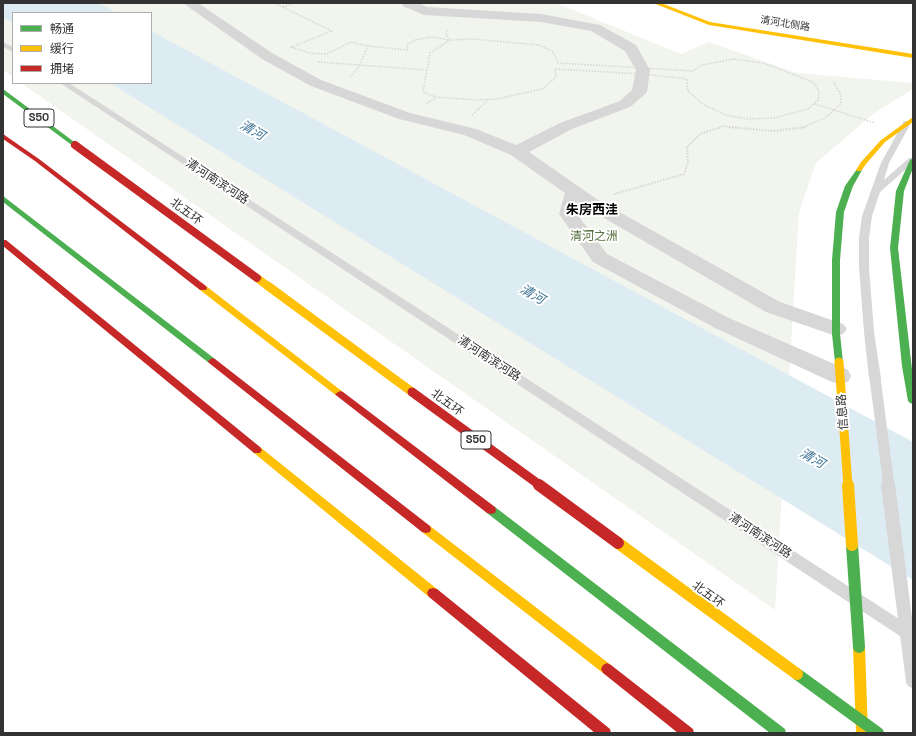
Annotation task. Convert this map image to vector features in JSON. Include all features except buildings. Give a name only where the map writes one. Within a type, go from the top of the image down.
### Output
[{"type":"main road","name":"清河北侧路","points":[[656,3],[709,23],[913,56]]},
{"type":"main road","name":"北五环","points":[[3,91],[878,733]]},
{"type":"main road","name":"信息路","points":[[862,733],[859,647],[836,329],[836,260],[840,212],[848,186],[863,163],[883,141],[910,120]]},
{"type":"main road","points":[[3,136],[38,160],[780,733]]},
{"type":"main road","points":[[913,160],[900,191],[894,248],[896,279],[910,368],[913,401]]},
{"type":"main road","points":[[3,198],[688,733]]},
{"type":"main road","points":[[3,242],[605,733]]},
{"type":"street","points":[[189,3],[267,56],[316,83],[405,116],[470,132],[518,151],[592,204],[773,307],[836,329]]},
{"type":"street","points":[[408,3],[424,11],[541,18],[595,28],[631,48],[642,71],[640,92],[624,104],[566,126],[518,151]]},
{"type":"street","points":[[574,192],[568,214],[600,258],[722,323],[840,369]]},
{"type":"lane","points":[[3,44],[12,49]]},
{"type":"lane","name":"清河南滨河路","points":[[66,84],[913,636]]},
{"type":"lane","points":[[910,120],[885,163],[867,216],[864,238],[865,282],[874,378],[913,682]]},
{"type":"lane","points":[[875,192],[913,160]]},
{"type":"path","points":[[267,56],[332,31],[274,3]]},
{"type":"path","points":[[283,7],[294,3]]},
{"type":"path","points":[[292,46],[309,53],[327,54],[351,42],[368,46],[408,50],[407,45],[415,40],[432,37],[450,40],[473,39],[531,44],[539,45],[553,52],[558,63],[642,71],[687,79],[688,91],[704,105],[726,115],[747,119],[774,118],[808,109],[818,100],[819,91],[813,82],[763,63],[734,59],[702,66],[693,71],[642,71],[555,69],[556,77],[542,88],[497,98],[477,100],[436,97],[423,92],[430,54],[450,40]]},
{"type":"path","points":[[331,88],[350,77],[360,65],[368,46]]},
{"type":"path","points":[[290,69],[313,62],[333,62],[427,70]]},
{"type":"path","points":[[592,204],[621,191],[667,180],[684,174],[688,162],[687,147],[700,134],[724,126],[774,131],[805,127],[825,118],[841,104],[841,96],[833,82]]},
{"type":"path","points":[[814,104],[896,131]]},
{"type":"green space","name":"清河之洲","points":[[3,3],[556,3],[681,54],[709,42],[797,73],[913,83],[913,89],[873,114],[816,163],[799,212],[775,610],[22,84],[152,84],[152,12],[12,12],[12,76],[3,70]]},
{"type":"water","points":[[3,3],[98,3],[115,12],[12,12],[12,22],[3,17]]},
{"type":"water","name":"清河","points":[[152,32],[913,442],[913,580],[112,84],[152,84]]},
{"type":"traffic: fast","points":[[3,91],[75,145]]},
{"type":"traffic: fast","points":[[913,160],[900,191],[894,248],[906,366],[913,401]]},
{"type":"traffic: fast","points":[[839,362],[836,334],[836,260],[840,212],[849,186],[859,170]]},
{"type":"traffic: fast","points":[[3,198],[212,361]]},
{"type":"traffic: fast","points":[[491,510],[780,733]]},
{"type":"traffic: fast","points":[[852,545],[859,647]]},
{"type":"traffic: fast","points":[[797,674],[878,733]]},
{"type":"traffic: slow","points":[[656,3],[709,23],[913,56]]},
{"type":"traffic: slow","points":[[859,170],[863,163],[883,141],[913,119]]},
{"type":"traffic: slow","points":[[257,278],[412,392]]},
{"type":"traffic: slow","points":[[203,288],[340,394]]},
{"type":"traffic: slow","points":[[839,362],[852,545]]},
{"type":"traffic: slow","points":[[257,450],[433,593]]},
{"type":"traffic: slow","points":[[426,529],[607,669]]},
{"type":"traffic: slow","points":[[618,543],[797,674]]},
{"type":"traffic: slow","points":[[859,647],[862,733]]},
{"type":"traffic: jam","points":[[3,136],[37,160],[203,288]]},
{"type":"traffic: jam","points":[[75,145],[257,278]]},
{"type":"traffic: jam","points":[[3,242],[257,450]]},
{"type":"traffic: jam","points":[[212,361],[426,529]]},
{"type":"traffic: jam","points":[[412,392],[618,543]]},
{"type":"traffic: jam","points":[[340,394],[491,510]]},
{"type":"traffic: jam","points":[[433,593],[605,733]]},
{"type":"traffic: jam","points":[[607,669],[688,733]]},
{"type":"district","name":"朱房西洼","points":[[592,210]]}]
